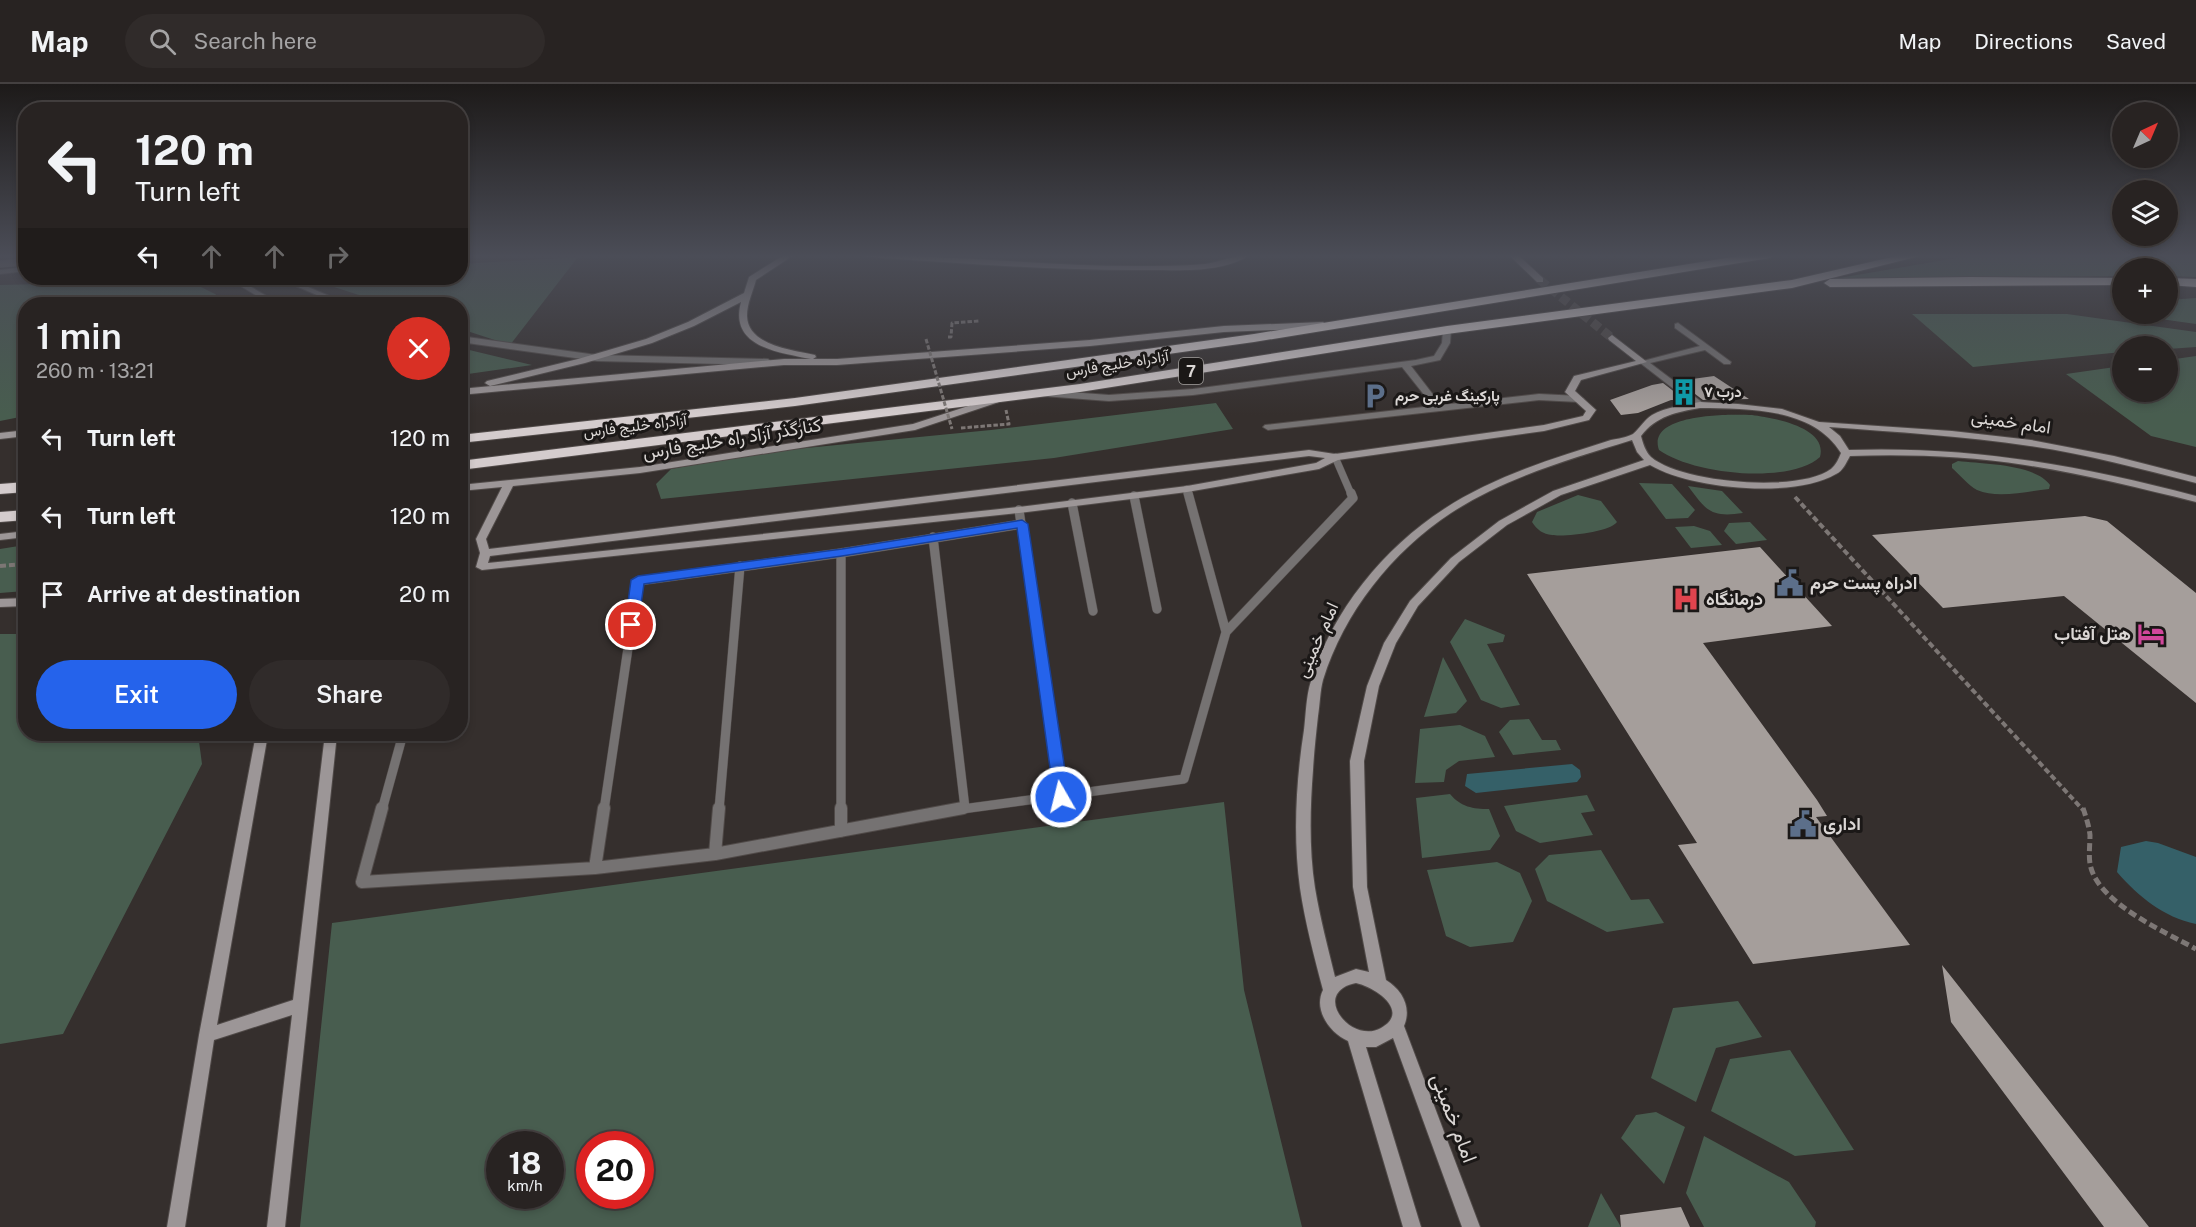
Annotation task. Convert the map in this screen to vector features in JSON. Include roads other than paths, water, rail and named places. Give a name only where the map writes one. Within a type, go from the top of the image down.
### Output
[{"type":"highway","name":"آزادراه خلیج فارس","points":[[468,438],[795,402],[1445,308]]},
{"type":"highway","name":"آزادراه خلیج فارس","points":[[468,465],[1004,398],[1447,330],[1609,308]]},
{"type":"highway","points":[[0,489],[18,488]]},
{"type":"highway","points":[[0,517],[18,516]]},
{"type":"street","points":[[468,389],[597,358],[672,332],[720,308]]},
{"type":"street","points":[[745,308],[742,318],[747,330],[756,339],[776,349],[837,362]]},
{"type":"street","points":[[468,340],[597,358],[837,362],[1090,343],[1224,329],[1348,324]]},
{"type":"street","points":[[1678,326],[1727,362]]},
{"type":"street","points":[[1039,393],[1109,398],[1193,392],[1405,365],[1437,358],[1446,343],[1447,330]]},
{"type":"street","points":[[1612,338],[1700,405]]},
{"type":"street","points":[[485,553],[1309,453],[1335,457],[1544,428],[1586,418],[1590,410],[1570,392],[1578,378],[1706,347]]},
{"type":"street","points":[[468,390],[784,362]]},
{"type":"street","points":[[1405,365],[1439,408]]},
{"type":"street","points":[[1268,428],[1539,397],[1579,399]]},
{"type":"street","name":"کنارگذر آزاد راه خلیج فارس","points":[[468,487],[640,470],[915,427],[1004,398]]},
{"type":"street","points":[[1700,405],[1741,406],[1770,410],[1818,424],[1842,443],[1846,453],[1834,471],[1819,478],[1784,485],[1720,482],[1687,476],[1651,461],[1639,449],[1636,436],[1644,423],[1662,414],[1700,405]]},
{"type":"street","name":"امام خمینی","points":[[1818,424],[1936,432],[2032,444],[2115,460],[2196,480]]},
{"type":"street","points":[[0,436],[18,435]]},
{"type":"street","name":"امام خمینی","points":[[1330,989],[1306,875],[1305,764],[1317,681],[1341,625],[1362,592],[1388,559],[1433,520],[1474,495],[1525,471],[1636,436]]},
{"type":"street","name":"امام خمینی","points":[[1846,453],[1897,450],[1947,451],[2028,461],[2116,479],[2196,500]]},
{"type":"street","points":[[508,483],[481,539],[485,553],[482,567],[1134,496],[1319,466],[1335,457]]},
{"type":"street","points":[[1378,981],[1360,887],[1357,761],[1373,686],[1390,643],[1414,604],[1448,567],[1503,523],[1557,493],[1651,461]]},
{"type":"street","points":[[0,537],[18,535]]},
{"type":"street","points":[[0,603],[18,602]]},
{"type":"street","points":[[176,1227],[207,1035],[261,741]]},
{"type":"street","points":[[276,1227],[330,741]]},
{"type":"street","points":[[1356,975],[1378,981],[1392,993],[1397,1001],[1399,1018],[1396,1026],[1388,1034],[1367,1040],[1355,1037],[1336,1025],[1330,1016],[1327,997],[1330,989],[1346,977],[1356,975]]},
{"type":"street","points":[[207,1035],[300,1005]]},
{"type":"street","name":"امام خمینی","points":[[1396,1026],[1471,1227]]},
{"type":"street","points":[[1355,1037],[1412,1227]]},
{"type":"lane","points":[[401,741],[362,882],[595,868],[714,854],[966,808],[1184,779],[1226,632],[1353,498],[1335,457]]},
{"type":"lane","points":[[1187,489],[1226,632]]},
{"type":"lane","points":[[1134,496],[1157,609]]},
{"type":"lane","points":[[1072,503],[1093,611]]},
{"type":"lane","points":[[1019,510],[1061,797]]},
{"type":"lane","points":[[595,868],[638,580],[842,553],[1022,524]]},
{"type":"lane","points":[[933,537],[966,808]]},
{"type":"lane","points":[[841,831],[842,553]]},
{"type":"lane","points":[[714,854],[740,566]]},
{"type":"water","points":[[1572,764],[1580,770],[1581,777],[1577,782],[1476,793],[1465,786],[1467,774]]},
{"type":"water","points":[[2146,841],[2196,857],[2196,924],[2184,921],[2152,905],[2117,872],[2121,847]]},
{"type":"tunnel","points":[[1575,308],[1612,338]]},
{"type":"place","name":"درب ۷","points":[[1684,392]]},
{"type":"place","name":"پارکینگ غربی حرم","points":[[1375,396]]},
{"type":"place","name":"ادراه پست حرم","points":[[1790,583]]},
{"type":"place","name":"درمانگاه","points":[[1686,599]]},
{"type":"place","name":"هتل آفتاب","points":[[2151,634]]},
{"type":"place","name":"اداری","points":[[1803,824]]}]
